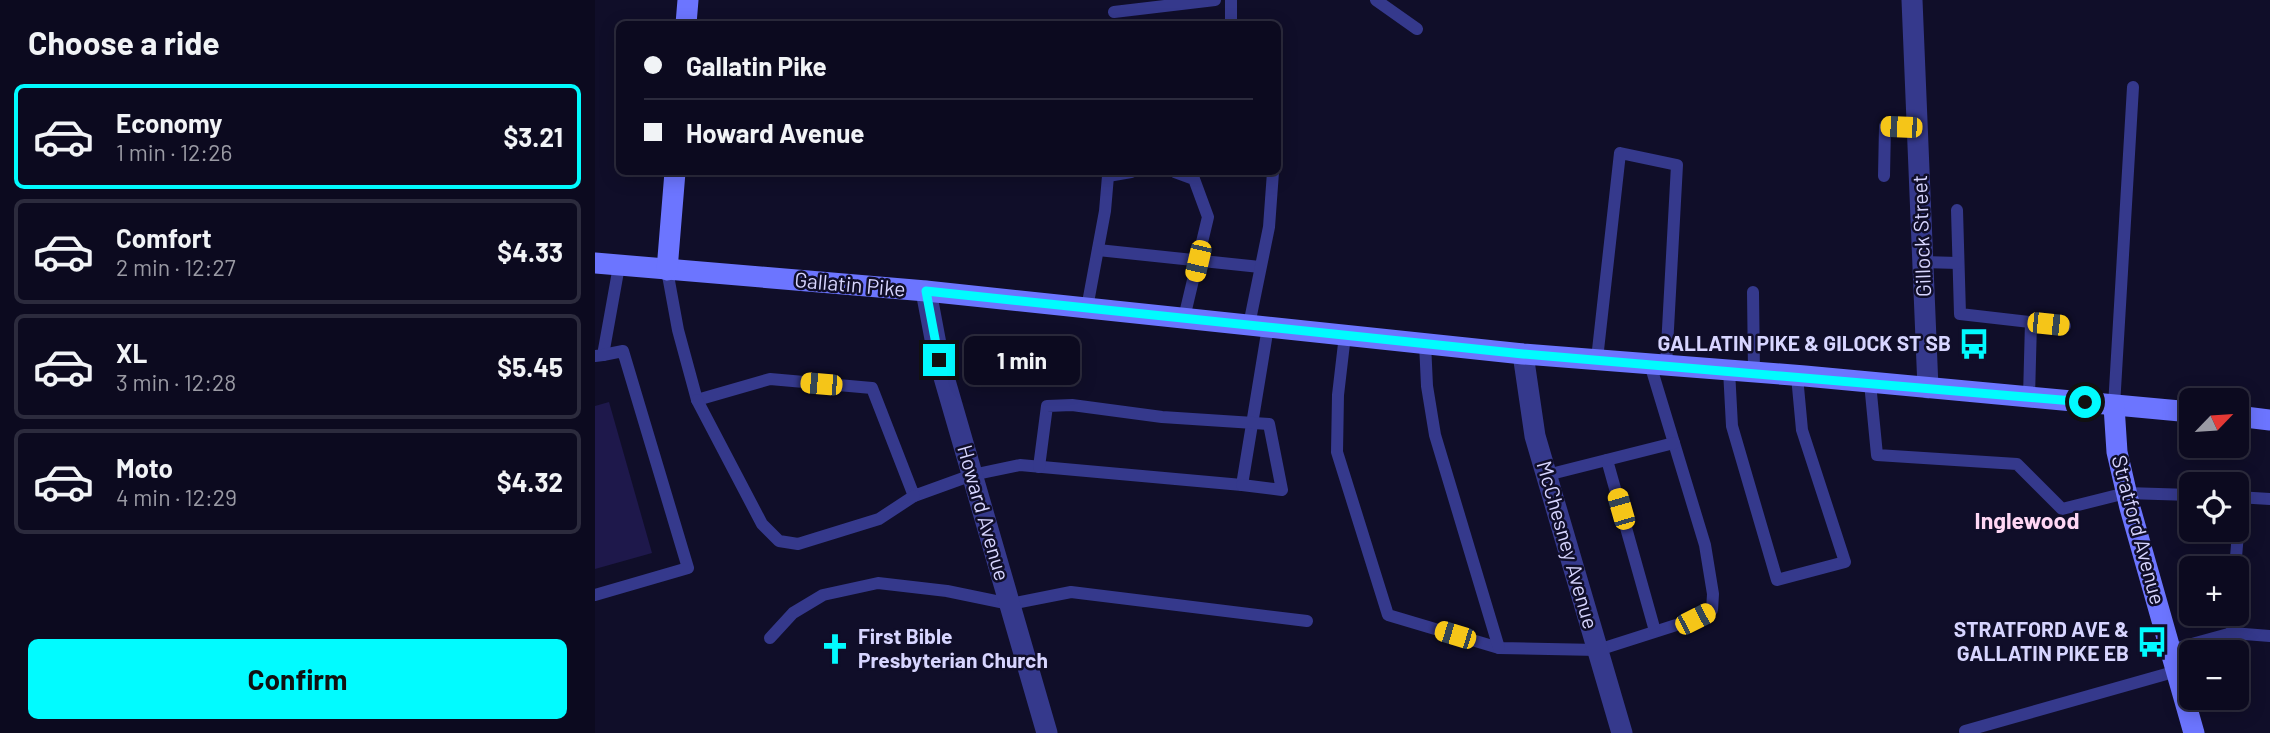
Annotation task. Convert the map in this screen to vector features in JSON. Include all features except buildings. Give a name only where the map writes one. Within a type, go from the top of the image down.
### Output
[{"type":"main road","points":[[686,21],[688,0]]},
{"type":"main road","points":[[667,270],[675,175]]},
{"type":"main road","name":"Gallatin Pike","points":[[595,263],[926,291],[1523,354],[2179,411]]},
{"type":"main road","name":"Stratford Avenue","points":[[2114,406],[2117,452],[2126,493],[2194,733]]},
{"type":"main road","points":[[2249,416],[2270,417]]},
{"type":"street","name":"Gillock Street","points":[[1912,0],[1928,388]]},
{"type":"street","name":"Howard Avenue","points":[[926,291],[939,360],[1048,733]]},
{"type":"street","name":"McChesney Avenue","points":[[1523,354],[1535,436],[1622,733]]},
{"type":"lane","points":[[1114,12],[1215,0]]},
{"type":"lane","points":[[1231,0],[1231,21]]},
{"type":"lane","points":[[1376,0],[1417,29]]},
{"type":"lane","points":[[2114,406],[2133,87]]},
{"type":"lane","points":[[1884,176],[1885,126],[1917,127]]},
{"type":"lane","points":[[1345,335],[1338,395],[1337,452],[1388,615],[1499,648],[1598,650],[1695,619],[1712,610],[1713,594],[1705,545],[1674,443],[1658,365],[1677,165],[1620,153],[1597,359]]},
{"type":"lane","points":[[1087,308],[1105,211],[1108,176],[1114,175]]},
{"type":"lane","points":[[1184,318],[1208,217],[1194,175]]},
{"type":"lane","points":[[1242,485],[1253,422],[1261,267],[1269,227],[1273,175]]},
{"type":"lane","points":[[1957,210],[1960,314],[2065,326]]},
{"type":"lane","points":[[1098,250],[1261,267]]},
{"type":"lane","points":[[1923,262],[1958,263]]},
{"type":"lane","points":[[595,595],[688,568],[623,351],[599,356],[619,266]]},
{"type":"lane","points":[[667,270],[678,330],[697,400],[762,524],[779,541],[798,544],[879,519],[914,496],[972,475],[1020,465],[1039,467],[1242,485],[1282,490],[1269,424],[1253,422],[1162,417],[1072,405],[1047,407],[1039,467]]},
{"type":"lane","points":[[1753,292],[1754,372]]},
{"type":"lane","points":[[2029,397],[2031,322]]},
{"type":"lane","points":[[1425,343],[1427,386],[1435,435],[1499,648]]},
{"type":"lane","points":[[1729,370],[1732,425],[1777,580],[1845,562],[1802,430],[1797,376]]},
{"type":"lane","points":[[697,400],[769,379],[871,388],[914,496]]},
{"type":"lane","points":[[1870,383],[1877,455],[2017,464],[2062,509],[2126,493],[2179,495]]},
{"type":"lane","points":[[1547,475],[1674,443]]},
{"type":"lane","points":[[1607,460],[1655,631]]},
{"type":"lane","points":[[2249,498],[2270,499]]},
{"type":"lane","points":[[770,638],[793,613],[823,595],[878,583],[947,591],[1010,604],[1071,593],[1307,621]]},
{"type":"lane","points":[[2232,626],[2232,633]]},
{"type":"lane","points":[[2170,650],[2232,633],[2270,636]]},
{"type":"lane","points":[[1965,731],[2176,671]]},
{"type":"place","name":"GALLATIN PIKE & GILOCK ST SB","points":[[1974,344]]},
{"type":"place","name":"STRATFORD AVE & GALLATIN PIKE EB","points":[[2152,642]]},
{"type":"place","name":"First Bible Presbyterian Church","points":[[835,649]]},
{"type":"district","name":"Inglewood","points":[[2027,521]]},
{"type":"route","points":[[939,360],[926,291],[1523,354],[2085,402]]}]
